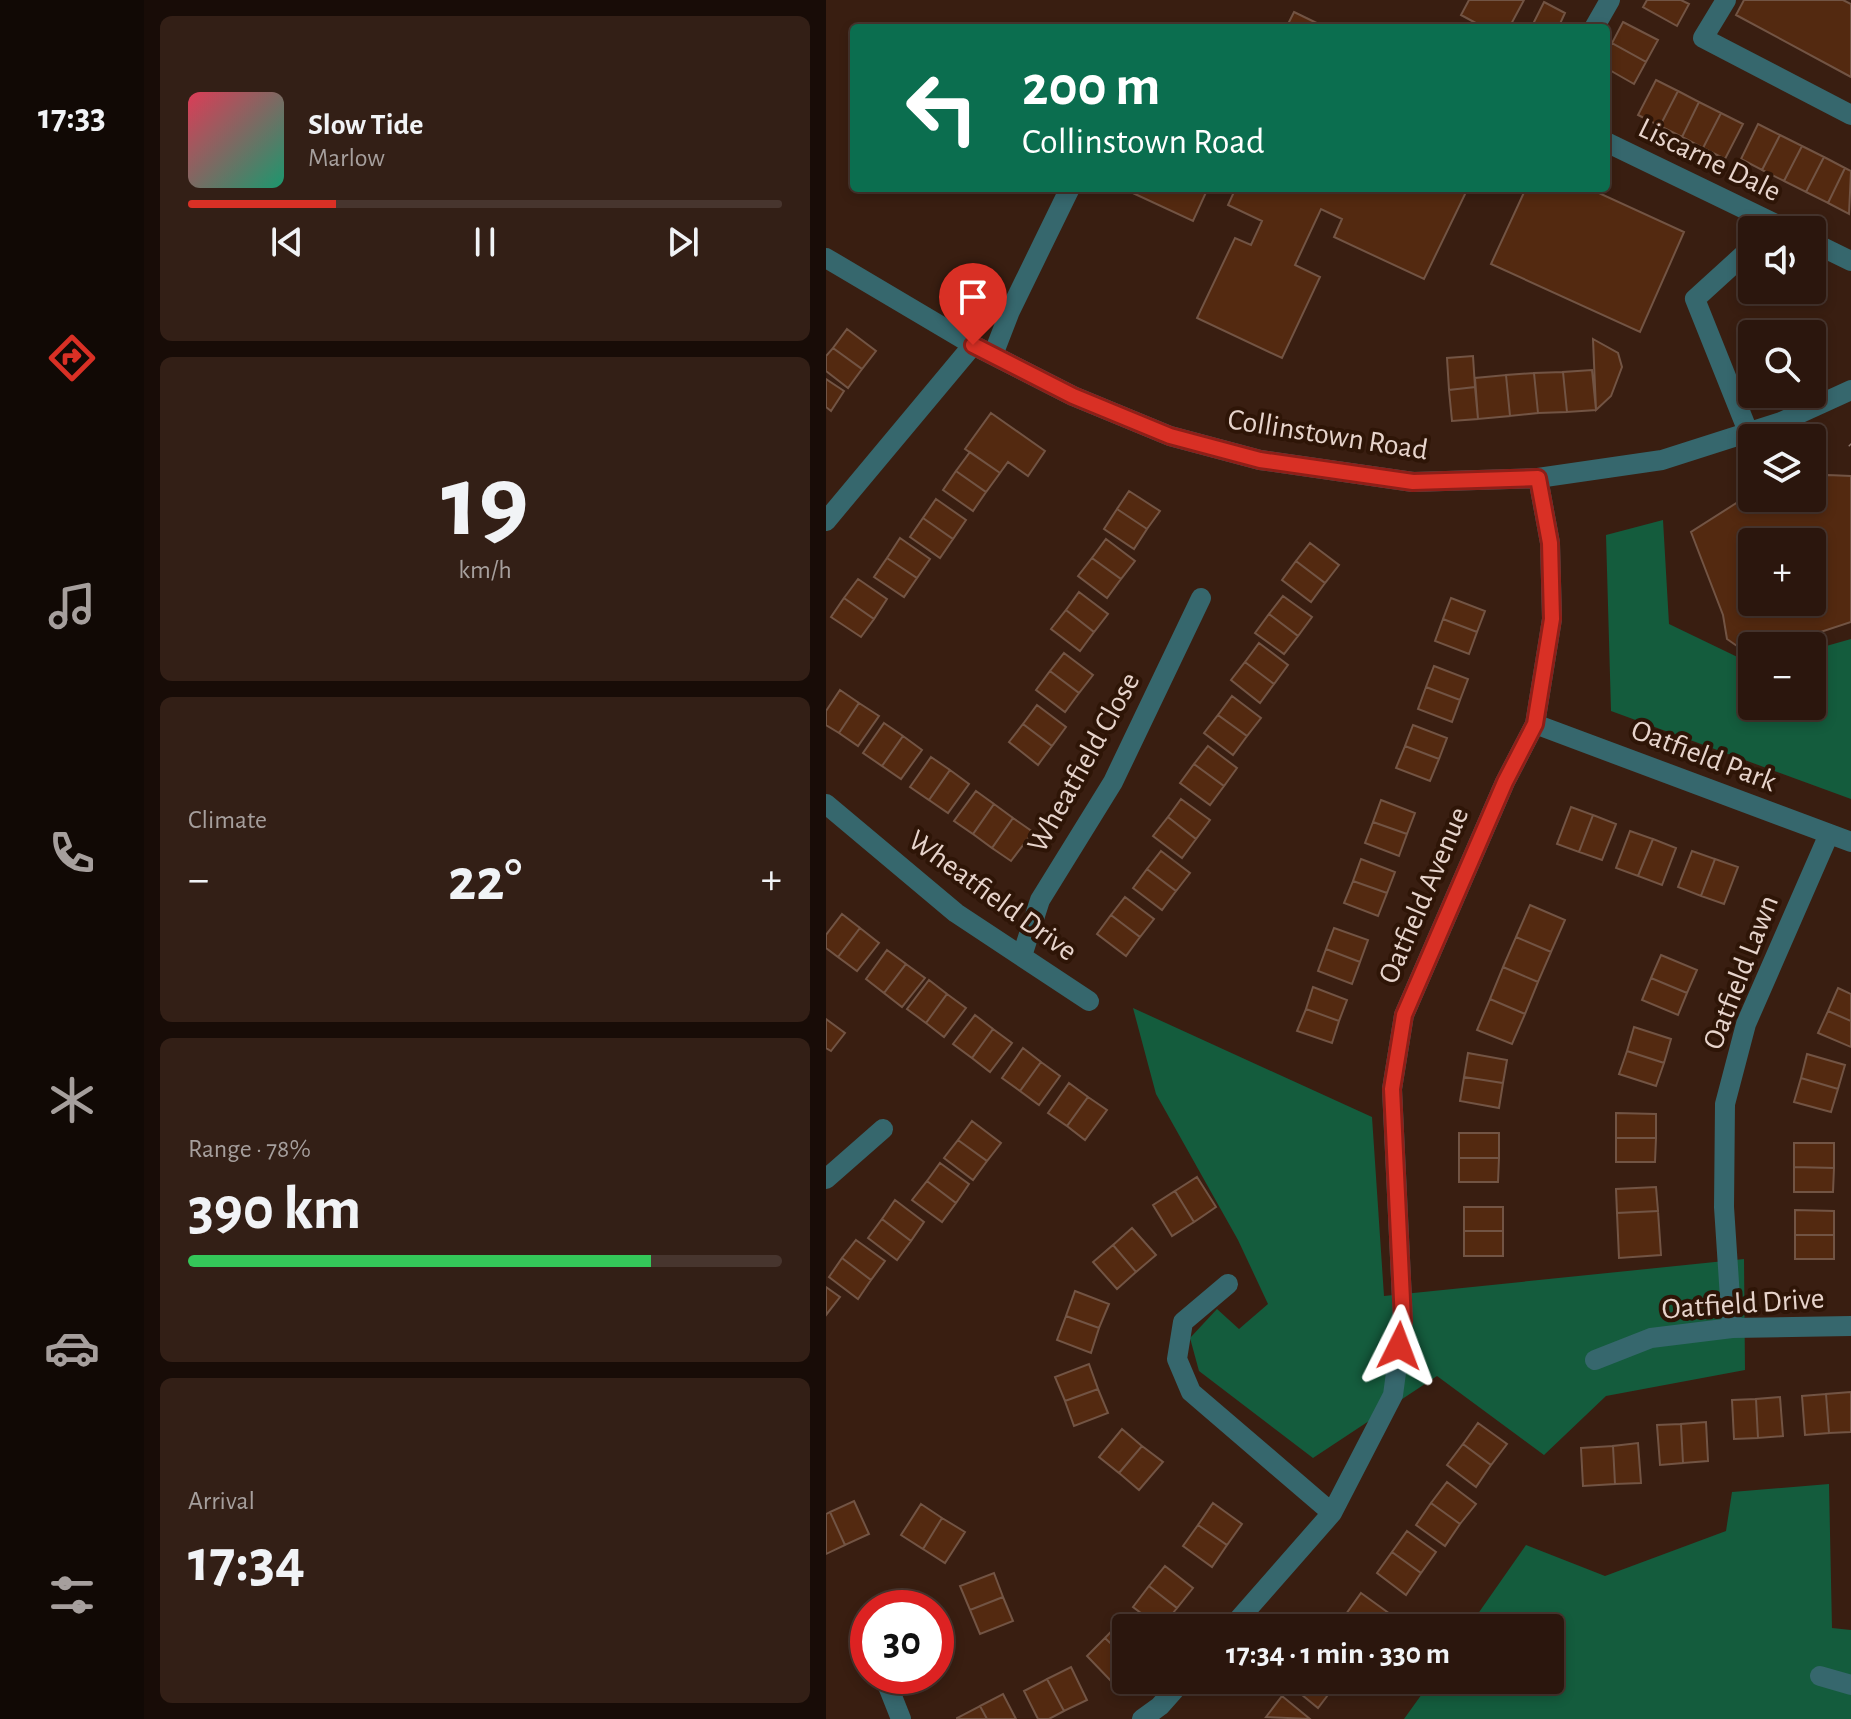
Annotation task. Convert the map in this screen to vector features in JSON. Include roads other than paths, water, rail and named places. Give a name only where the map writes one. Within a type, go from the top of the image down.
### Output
[{"type":"street","points":[[1596,24],[1610,0]]},
{"type":"street","points":[[1726,0],[1703,38],[1851,115]]},
{"type":"street","name":"Liscarne Dale","points":[[1610,144],[1753,216]]},
{"type":"street","points":[[993,355],[1010,311],[1068,192]]},
{"type":"street","points":[[1826,249],[1851,261]]},
{"type":"street","name":"Collinstown Road","points":[[826,258],[973,345],[1073,396],[1170,436],[1260,460],[1413,482],[1538,478],[1662,460],[1738,437]]},
{"type":"street","points":[[1738,260],[1695,299],[1745,424]]},
{"type":"street","points":[[826,521],[973,345]]},
{"type":"street","name":"Collinstown Road","points":[[1772,424],[1851,390]]},
{"type":"street","name":"Oatfield Avenue","points":[[1243,1614],[1332,1513],[1393,1395],[1403,1321],[1390,1102],[1404,1015],[1498,797],[1535,724],[1552,619],[1550,543],[1538,478]]},
{"type":"street","name":"Wheatfield Close","points":[[1022,956],[1040,900],[1113,782],[1201,598]]},
{"type":"street","name":"Oatfield Park","points":[[1535,724],[1851,842]]},
{"type":"street","name":"Wheatfield Drive","points":[[826,804],[956,913],[1089,1001]]},
{"type":"street","name":"Oatfield Lawn","points":[[1732,1328],[1724,1207],[1725,1104],[1746,1024],[1829,834]]},
{"type":"street","points":[[826,1179],[883,1129]]},
{"type":"street","points":[[1228,1284],[1183,1322],[1177,1359],[1191,1392],[1332,1513]]},
{"type":"street","name":"Oatfield Drive","points":[[1595,1360],[1651,1338],[1732,1328],[1851,1326]]},
{"type":"street","points":[[1820,1676],[1851,1685]]},
{"type":"street","points":[[891,1694],[901,1719]]},
{"type":"street","points":[[1142,1719],[1171,1694]]}]
